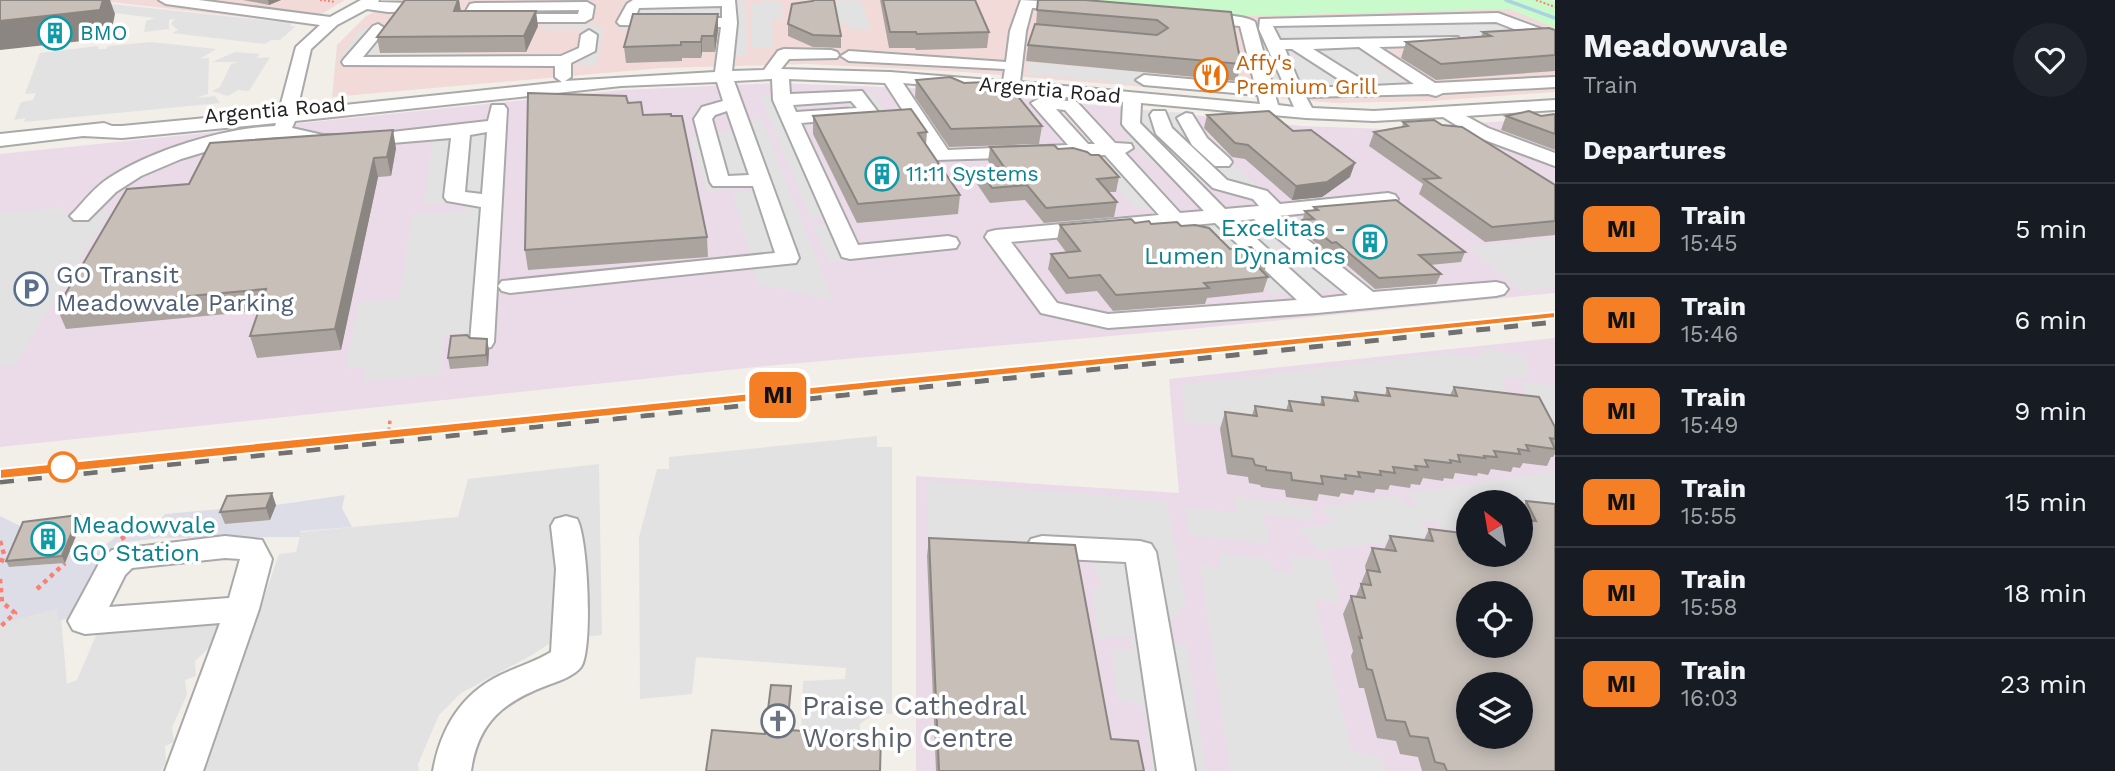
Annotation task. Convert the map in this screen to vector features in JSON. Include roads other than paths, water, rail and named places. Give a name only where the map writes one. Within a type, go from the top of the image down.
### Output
[{"type":"street","points":[[166,0],[332,22]]},
{"type":"street","points":[[204,7],[220,0]]},
{"type":"street","points":[[286,119],[299,57],[304,47],[332,22],[368,2],[388,8],[463,7],[587,6],[585,18],[469,18],[463,7]]},
{"type":"street","points":[[1013,72],[1024,32],[1026,3],[1095,9]]},
{"type":"street","points":[[290,17],[310,6]]},
{"type":"street","points":[[1013,72],[1006,52],[1015,7]]},
{"type":"street","points":[[510,286],[788,258],[723,75],[729,18],[625,22],[629,13]]},
{"type":"street","points":[[1178,16],[1247,22],[1270,110]]},
{"type":"street","points":[[1306,113],[1294,92],[1265,22],[1497,17],[1552,39]]},
{"type":"street","points":[[378,29],[350,62],[562,61],[587,51],[589,34]]},
{"type":"street","points":[[1509,38],[1552,39]]},
{"type":"street","points":[[1273,43],[1296,45],[1469,40]]},
{"type":"street","points":[[1273,43],[1338,93]]},
{"type":"street","points":[[1363,43],[1433,89],[1481,132],[1555,160]]},
{"type":"street","points":[[1333,44],[1404,89]]},
{"type":"street","points":[[1296,45],[1370,92]]},
{"type":"street","points":[[831,55],[784,54],[775,74],[786,109],[850,252],[948,243]]},
{"type":"street","points":[[849,56],[1013,72]]},
{"type":"street","points":[[562,61],[564,86]]},
{"type":"street","name":"Argentia Road","points":[[0,140],[286,119],[564,86],[723,75],[890,78],[992,85],[1013,72],[1132,96],[1306,113],[1384,116],[1555,105]]},
{"type":"street","points":[[890,78],[942,156],[1154,147]]},
{"type":"street","points":[[1294,92],[1370,92],[1555,82]]},
{"type":"street","points":[[1083,150],[1040,103],[1071,106],[1132,96],[1265,90]]},
{"type":"street","points":[[482,342],[498,93]]},
{"type":"street","points":[[1132,96],[1159,115],[1210,120]]},
{"type":"street","points":[[1132,96],[1131,124],[1220,215],[1317,306]]},
{"type":"street","points":[[734,103],[708,111],[703,119],[720,182],[761,180]]},
{"type":"street","points":[[1071,106],[1113,148],[1175,220]]},
{"type":"street","points":[[1159,115],[1163,130],[1220,184],[1265,206]]},
{"type":"street","points":[[1186,118],[1199,141],[1265,206],[1368,300]]},
{"type":"street","points":[[81,216],[103,192],[120,179],[166,158],[286,119],[323,141],[432,135],[498,125]]},
{"type":"street","points":[[461,131],[454,197],[492,202]]},
{"type":"street","points":[[1388,199],[1265,206],[1220,215],[996,237],[1049,308],[1108,321],[1317,306],[1496,289]]},
{"type":"street","points":[[452,771],[455,746],[468,721],[485,702],[510,685],[557,667],[568,658],[572,569],[566,526]]},
{"type":"street","points":[[1007,545],[1140,552],[1177,771]]},
{"type":"street","points":[[184,771],[242,609],[256,559],[251,548],[225,547],[123,558],[112,568],[85,621],[242,609]]},
{"type":"waterway","points":[[1506,0],[1555,18]]},
{"type":"railway","points":[[0,482],[1555,322]]},
{"type":"train","name":"MI","points":[[0,474],[1555,315]]},
{"type":"place","name":"BMO","points":[[55,33]]},
{"type":"place","name":"Affy's Premium Grill","points":[[1211,75]]},
{"type":"place","name":"11:11 Systems","points":[[882,174]]},
{"type":"place","name":"Excelitas - Lumen Dynamics","points":[[1370,242]]},
{"type":"place","name":"GO Transit Meadowvale Parking","points":[[31,289]]},
{"type":"place","name":"Meadowvale GO Station","points":[[48,539]]},
{"type":"place","name":"Praise Cathedral Worship Centre","points":[[778,721]]}]
